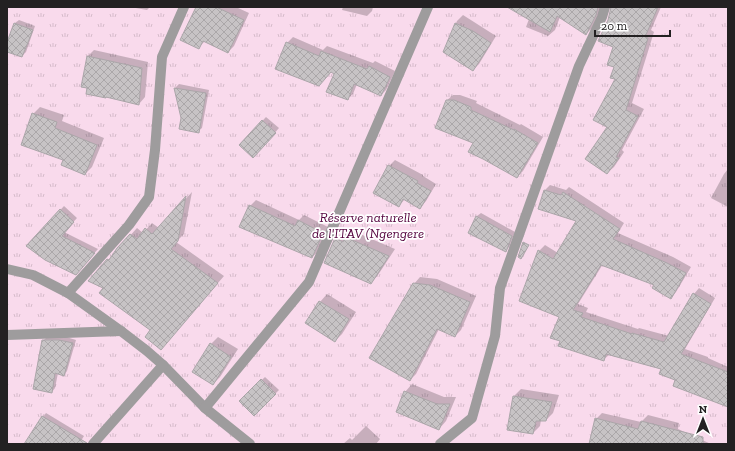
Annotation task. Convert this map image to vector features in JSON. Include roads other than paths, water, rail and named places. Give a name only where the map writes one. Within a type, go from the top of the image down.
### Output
[{"type":"street","points":[[68,293],[129,226],[149,197],[155,150],[162,57],[184,7]]},
{"type":"street","points":[[205,408],[310,282],[428,7]]},
{"type":"street","points":[[440,444],[472,418],[494,336],[500,288],[579,66],[602,17],[605,7]]},
{"type":"street","points":[[7,269],[33,275],[68,293],[121,331],[163,365],[205,408],[250,444]]},
{"type":"street","points":[[7,335],[121,331]]},
{"type":"street","points":[[93,444],[163,365]]},
{"type":"park label","name":"Réserve naturelle de l'ITAV (Ngengere","points":[[368,226]]}]
